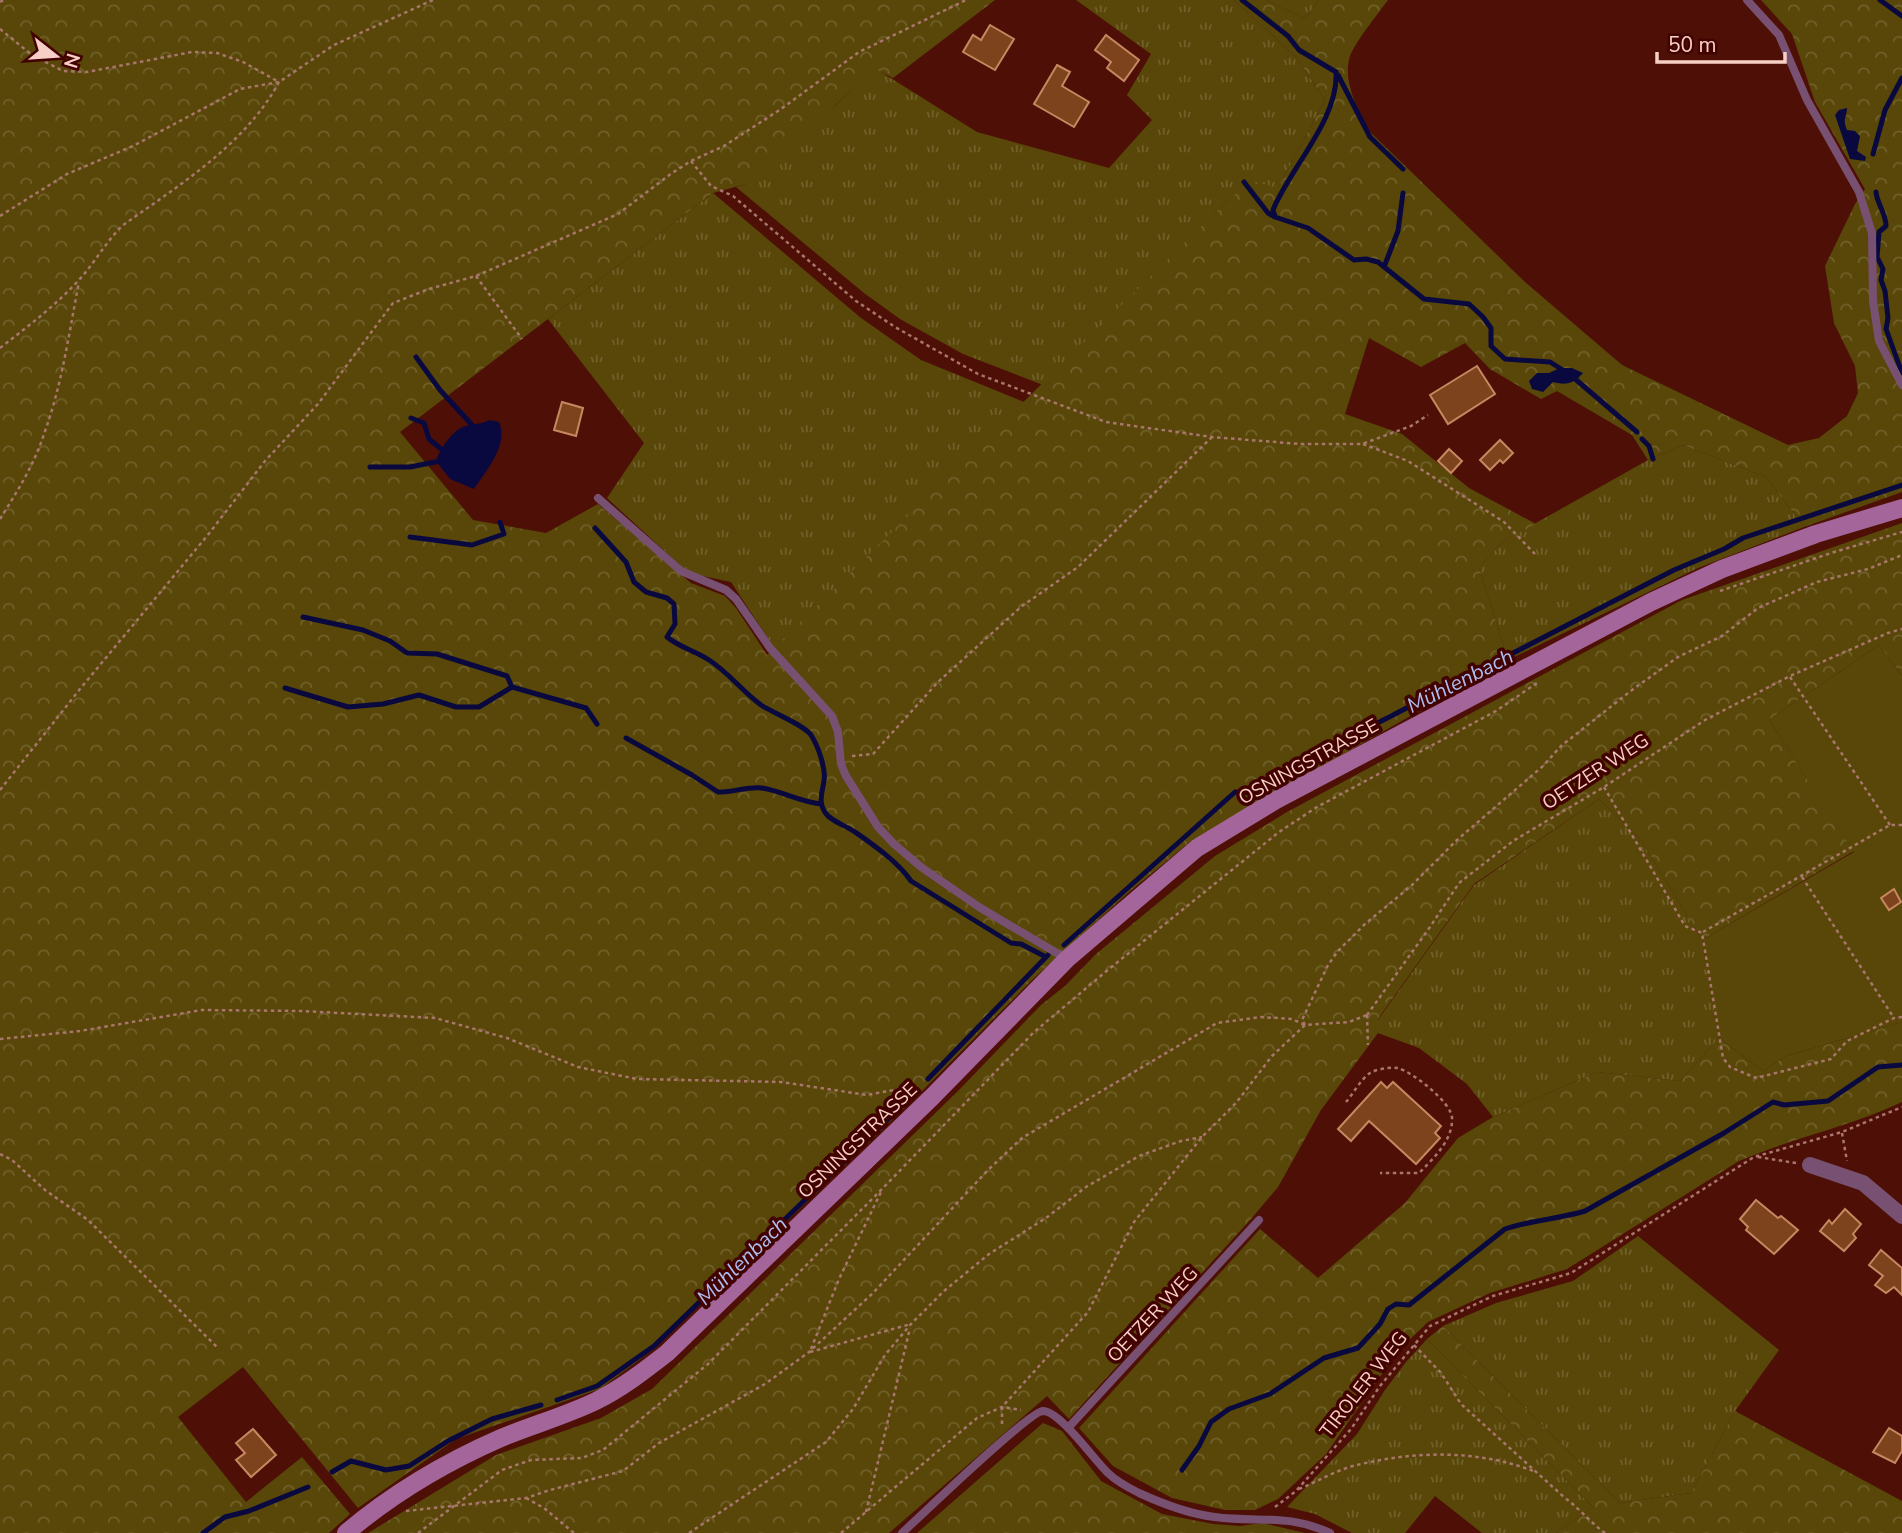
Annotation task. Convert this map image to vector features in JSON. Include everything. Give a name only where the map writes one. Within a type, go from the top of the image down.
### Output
[{"type":"main road","name":"OSNINGSTRASSE","points":[[346,1533],[411,1485],[456,1459],[501,1438],[594,1402],[631,1381],[667,1353],[932,1097],[1067,959],[1197,848],[1276,800],[1651,602],[1723,569],[1816,534],[1902,508]]},
{"type":"street","points":[[1810,1165],[1863,1183],[1902,1216]]},
{"type":"lane","points":[[1747,0],[1779,35],[1807,100],[1859,192],[1872,233],[1874,302],[1879,341],[1902,385]]},
{"type":"lane","points":[[598,498],[681,571],[726,590],[736,599],[769,648],[832,716],[838,732],[840,756],[846,776],[878,827],[894,844],[921,867],[979,907],[1067,959]]},
{"type":"lane","name":"OETZER WEG","points":[[1068,1428],[1259,1220]]},
{"type":"lane","points":[[902,1533],[1002,1441],[1036,1413],[1043,1411],[1050,1413],[1068,1428],[1109,1474],[1135,1491],[1174,1508],[1214,1517],[1259,1517],[1306,1523],[1330,1533]]},
{"type":"path","points":[[0,216],[67,174],[133,146],[240,89],[279,82],[334,45],[433,0]]},
{"type":"path","points":[[0,790],[265,461],[318,404],[393,303],[429,289],[476,276],[618,214],[691,161],[724,146],[781,109],[859,52],[966,0]]},
{"type":"path","points":[[0,29],[32,55],[63,71],[87,72],[192,52],[217,53],[243,62],[279,82]]},
{"type":"path","points":[[0,348],[79,280],[110,237],[122,226],[205,167],[266,105],[279,82]]},
{"type":"path","points":[[691,161],[711,186],[733,196],[856,301],[895,327],[978,374],[1106,422],[1212,437],[1300,444],[1362,444],[1408,461],[1504,522],[1535,554]]},
{"type":"path","points":[[476,276],[522,339]]},
{"type":"path","points":[[0,520],[25,478],[44,436],[57,394],[79,280]]},
{"type":"path","points":[[1362,444],[1410,426],[1428,415]]},
{"type":"path","points":[[840,756],[873,754],[938,682],[1021,606],[1078,568],[1212,437]]},
{"type":"path","points":[[1709,594],[1902,532]]},
{"type":"path","points":[[1305,1025],[1302,1020],[1308,1005],[1338,951],[1427,871],[1457,840],[1543,766],[1561,746],[1632,690],[1678,657],[1721,636],[1758,608],[1817,582],[1868,569],[1902,555]]},
{"type":"path","name":"OETZER WEG","points":[[1367,1015],[1459,883],[1513,841],[1604,787],[1705,720],[1790,676],[1902,629]]},
{"type":"path","points":[[1790,676],[1891,825]]},
{"type":"path","points":[[418,1533],[502,1470],[531,1460],[582,1458],[603,1450],[708,1364],[1034,1032],[1279,832],[1317,807],[1496,710],[1538,683]]},
{"type":"path","points":[[1604,787],[1685,926],[1702,933]]},
{"type":"path","points":[[1702,933],[1891,825],[1902,825]]},
{"type":"path","points":[[1802,876],[1894,1018]]},
{"type":"path","points":[[1702,933],[1723,1058],[1730,1067],[1756,1078],[1830,1059],[1847,1041],[1894,1018],[1902,1017]]},
{"type":"path","points":[[0,1038],[80,1031],[202,1010],[301,1011],[435,1018],[507,1038],[578,1067],[637,1079],[780,1082],[867,1095],[899,1089],[924,1089],[932,1097]]},
{"type":"path","points":[[406,1511],[526,1498],[623,1471],[659,1443],[765,1384],[809,1352],[873,1293],[988,1170],[1022,1138],[1217,1023],[1261,1017],[1293,1019],[1305,1025],[1349,1022],[1367,1015],[1368,1045]]},
{"type":"path","points":[[841,1533],[977,1418],[1002,1407],[1088,1312],[1134,1222],[1202,1137],[1236,1103],[1272,1056],[1305,1025]]},
{"type":"path","points":[[1346,1102],[1369,1073],[1398,1068],[1411,1074],[1449,1107],[1452,1117],[1446,1141],[1419,1173],[1380,1173]]},
{"type":"path","name":"TIROLER WEG","points":[[1259,1517],[1296,1491],[1351,1429],[1380,1386],[1413,1343],[1430,1326],[1493,1296],[1571,1273],[1754,1157],[1842,1132],[1902,1107]]},
{"type":"path","points":[[1842,1132],[1850,1178]]},
{"type":"path","points":[[689,1533],[826,1442],[853,1409],[885,1355],[911,1324],[944,1291],[989,1254],[1046,1218],[1086,1187],[1139,1156],[1181,1141],[1202,1137]]},
{"type":"path","points":[[0,1154],[12,1160],[45,1190],[88,1220],[218,1348]]},
{"type":"path","points":[[1754,1157],[1810,1165]]},
{"type":"path","points":[[809,1352],[839,1279],[881,1190]]},
{"type":"path","points":[[809,1352],[911,1324]]},
{"type":"path","points":[[866,1512],[911,1324]]},
{"type":"path","points":[[1413,1343],[1441,1373],[1461,1404],[1605,1533]]},
{"type":"path","points":[[1002,1407],[1002,1441]]},
{"type":"path","points":[[1296,1491],[1351,1467],[1405,1456],[1459,1455],[1513,1464],[1536,1472]]},
{"type":"path","points":[[526,1498],[544,1508],[573,1533]]},
{"type":"green space","points":[[0,0],[995,0],[893,78],[873,68],[792,148],[746,184],[713,193],[400,432],[473,520],[546,533],[598,504],[691,583],[725,596],[767,655],[1228,200],[1253,181],[1278,188],[1325,100],[1297,58],[1234,0],[1266,0],[1305,19],[1319,0],[1388,0],[1356,44],[1348,66],[1352,95],[1369,131],[1525,282],[1622,365],[1788,445],[1819,438],[1847,416],[1858,393],[1855,366],[1834,323],[1825,266],[1865,189],[1815,102],[1792,34],[1761,0],[1902,0],[1902,492],[1804,527],[1766,477],[1683,445],[1648,460],[1632,435],[1557,391],[1541,399],[1490,369],[1465,343],[1421,367],[1369,338],[1345,414],[1402,434],[1469,488],[1536,524],[1504,541],[1479,567],[1508,660],[1190,842],[1129,892],[1032,980],[924,1089],[651,1351],[600,1389],[456,1439],[358,1508],[243,1367],[178,1417],[246,1502],[302,1457],[350,1514],[329,1533],[0,1533]]},
{"type":"green space","points":[[1076,0],[1234,0],[1297,58],[1325,100],[1278,188],[1228,200],[1043,385],[963,354],[900,319],[864,293],[736,187],[746,184],[838,103],[873,67],[977,132],[1109,168],[1152,120],[1127,95],[1151,54]]},
{"type":"green space","points":[[1266,0],[1319,0],[1305,19]]},
{"type":"green space","points":[[713,193],[861,318],[921,360],[1024,402],[775,649],[731,582],[698,575],[683,568],[607,498],[644,443],[548,319]]},
{"type":"green space","points":[[1683,445],[1766,477],[1804,527],[1698,568],[1508,660],[1479,567],[1504,541],[1648,460]]},
{"type":"green space","points":[[1902,523],[1902,676],[1879,645],[1769,720],[1854,851],[1702,940],[1641,840],[1599,799],[1474,884],[1378,1019],[1378,1033],[1321,1110],[1278,1187],[1069,1419],[1047,1396],[889,1533],[368,1533],[496,1455],[601,1418],[652,1389],[958,1091],[1041,1005],[1065,986],[1096,954],[1215,856],[1287,812],[1682,600]]},
{"type":"green space","points":[[1879,645],[1902,676],[1902,1022],[1786,1056],[1763,1071],[1719,1038],[1702,940],[1854,852],[1769,720]]},
{"type":"green space","points":[[1599,799],[1641,840],[1702,940],[1719,1038],[1680,1081],[1597,1072],[1493,1117],[1467,1084],[1419,1048],[1378,1033],[1378,1020],[1474,885]]},
{"type":"green space","points":[[1902,1022],[1902,1102],[1862,1119],[1739,1161],[1567,1269],[1490,1293],[1428,1322],[1398,1351],[1326,1454],[1278,1499],[1255,1510],[1225,1510],[1172,1498],[1113,1466],[1079,1428],[1260,1229],[1318,1278],[1405,1203],[1458,1138],[1493,1117],[1597,1072],[1680,1081],[1719,1038],[1763,1071],[1786,1056]]},
{"type":"green space","points":[[1638,1236],[1779,1350],[1735,1411],[1691,1493],[1620,1503],[1443,1326],[1496,1303],[1573,1281]]},
{"type":"green space","points":[[1443,1326],[1620,1503],[1691,1493],[1735,1411],[1902,1501],[1902,1533],[1556,1533],[1593,1507],[1427,1339]]},
{"type":"green space","points":[[1427,1339],[1593,1507],[1556,1533],[1482,1533],[1435,1496],[1405,1533],[1352,1533],[1315,1514],[1287,1507],[1357,1434],[1385,1390]]},
{"type":"green space","points":[[1043,1423],[1062,1431],[1101,1481],[1162,1514],[1213,1524],[1240,1526],[1262,1523],[1305,1533],[917,1533]]},
{"type":"shaded area","points":[[1847,108],[1847,130],[1855,131],[1860,136],[1857,151],[1866,157],[1865,161],[1850,159],[1835,115],[1839,110]]},
{"type":"shaded area","points":[[1560,368],[1572,368],[1583,373],[1570,383],[1553,382],[1543,392],[1532,389],[1529,381],[1537,373],[1549,373]]},
{"type":"shaded area","points":[[489,420],[499,422],[501,431],[499,449],[490,466],[474,489],[450,479],[436,461],[444,445],[461,428]]},
{"type":"building","points":[[990,25],[1014,39],[995,70],[963,52],[973,35],[981,40]]},
{"type":"building","points":[[1106,35],[1139,60],[1124,81],[1107,68],[1111,62],[1095,50]]},
{"type":"building","points":[[1057,65],[1070,72],[1062,86],[1089,102],[1074,127],[1034,104]]},
{"type":"building","points":[[1477,366],[1495,394],[1448,424],[1430,395]]},
{"type":"building","points":[[562,402],[583,408],[576,436],[554,430]]},
{"type":"building","points":[[1500,440],[1513,453],[1490,470],[1480,460]]},
{"type":"building","points":[[1449,449],[1462,461],[1451,473],[1438,461]]},
{"type":"building","points":[[1894,889],[1901,902],[1889,910],[1881,898]]},
{"type":"building","points":[[1381,1082],[1387,1088],[1393,1082],[1441,1126],[1435,1133],[1440,1138],[1416,1164],[1369,1121],[1351,1141],[1338,1129]]},
{"type":"building","points":[[1756,1200],[1798,1230],[1774,1254],[1746,1230],[1748,1227],[1740,1219]]},
{"type":"building","points":[[1845,1209],[1861,1224],[1853,1234],[1856,1238],[1844,1251],[1820,1231],[1829,1220],[1832,1224]]},
{"type":"building","points":[[1881,1250],[1902,1268],[1902,1295],[1894,1287],[1886,1293],[1875,1285],[1883,1276],[1869,1265]]},
{"type":"building","points":[[1889,1428],[1902,1436],[1902,1451],[1895,1463],[1873,1452]]},
{"type":"building","points":[[253,1429],[276,1455],[251,1477],[236,1460],[245,1453],[236,1443]]},
{"type":"waterway","points":[[1242,0],[1288,36],[1299,50],[1336,72],[1330,107],[1281,194],[1273,210],[1275,217],[1308,228],[1354,260],[1378,262],[1424,299],[1469,304],[1491,328],[1491,346],[1505,359],[1550,362],[1566,372]]},
{"type":"waterway","points":[[1880,0],[1902,16]]},
{"type":"waterway","points":[[1338,75],[1370,137],[1403,169]]},
{"type":"waterway","points":[[1873,154],[1885,110],[1902,78]]},
{"type":"waterway","points":[[1244,182],[1268,213],[1275,217]]},
{"type":"waterway","points":[[1876,192],[1886,226],[1879,232],[1877,257],[1883,269],[1881,280],[1888,318],[1886,329],[1902,373]]},
{"type":"waterway","points":[[1384,267],[1398,231],[1403,193]]},
{"type":"waterway","points":[[416,357],[440,390],[472,425],[470,431]]},
{"type":"waterway","points":[[1574,378],[1637,432]]},
{"type":"waterway","points":[[411,418],[424,423],[429,439],[446,453]]},
{"type":"waterway","points":[[1642,439],[1649,446],[1653,459]]},
{"type":"waterway","points":[[370,467],[410,467],[440,461]]},
{"type":"waterway","name":"Mühlenbach","points":[[1064,945],[1235,792],[1258,793],[1305,762],[1350,744],[1364,730],[1674,570],[1743,538],[1902,485]]},
{"type":"waterway","points":[[410,537],[472,545],[504,534],[500,522]]},
{"type":"waterway","points":[[595,528],[626,562],[634,582],[646,592],[667,598],[674,604],[675,624],[667,637],[709,660],[761,705],[811,735],[823,764],[821,803],[828,816],[878,849],[900,867],[911,881],[1011,943],[1021,944],[1046,957]]},
{"type":"waterway","points":[[303,617],[363,630],[390,641],[407,653],[437,654],[507,676],[512,687],[586,708],[597,724]]},
{"type":"waterway","points":[[285,688],[348,707],[383,704],[419,695],[456,707],[479,707],[512,687]]},
{"type":"waterway","points":[[626,738],[718,792],[762,788],[821,804]]},
{"type":"waterway","name":"Mühlenbach","points":[[928,1079],[1048,955]]},
{"type":"waterway","points":[[1182,1470],[1199,1446],[1211,1422],[1229,1409],[1270,1394],[1324,1358],[1358,1348],[1380,1324],[1388,1309],[1396,1304],[1409,1305],[1505,1229],[1585,1211],[1724,1133],[1773,1102],[1784,1105],[1828,1101],[1878,1067],[1902,1065]]},
{"type":"waterway","name":"Mühlenbach","points":[[557,1400],[597,1386],[654,1346],[910,1098]]},
{"type":"waterway","name":"Mühlenbach","points":[[332,1472],[351,1461],[386,1470],[409,1466],[448,1441],[492,1419],[541,1405]]},
{"type":"waterway","name":"Mühlenbach","points":[[203,1533],[225,1517],[249,1511],[308,1487]]}]
